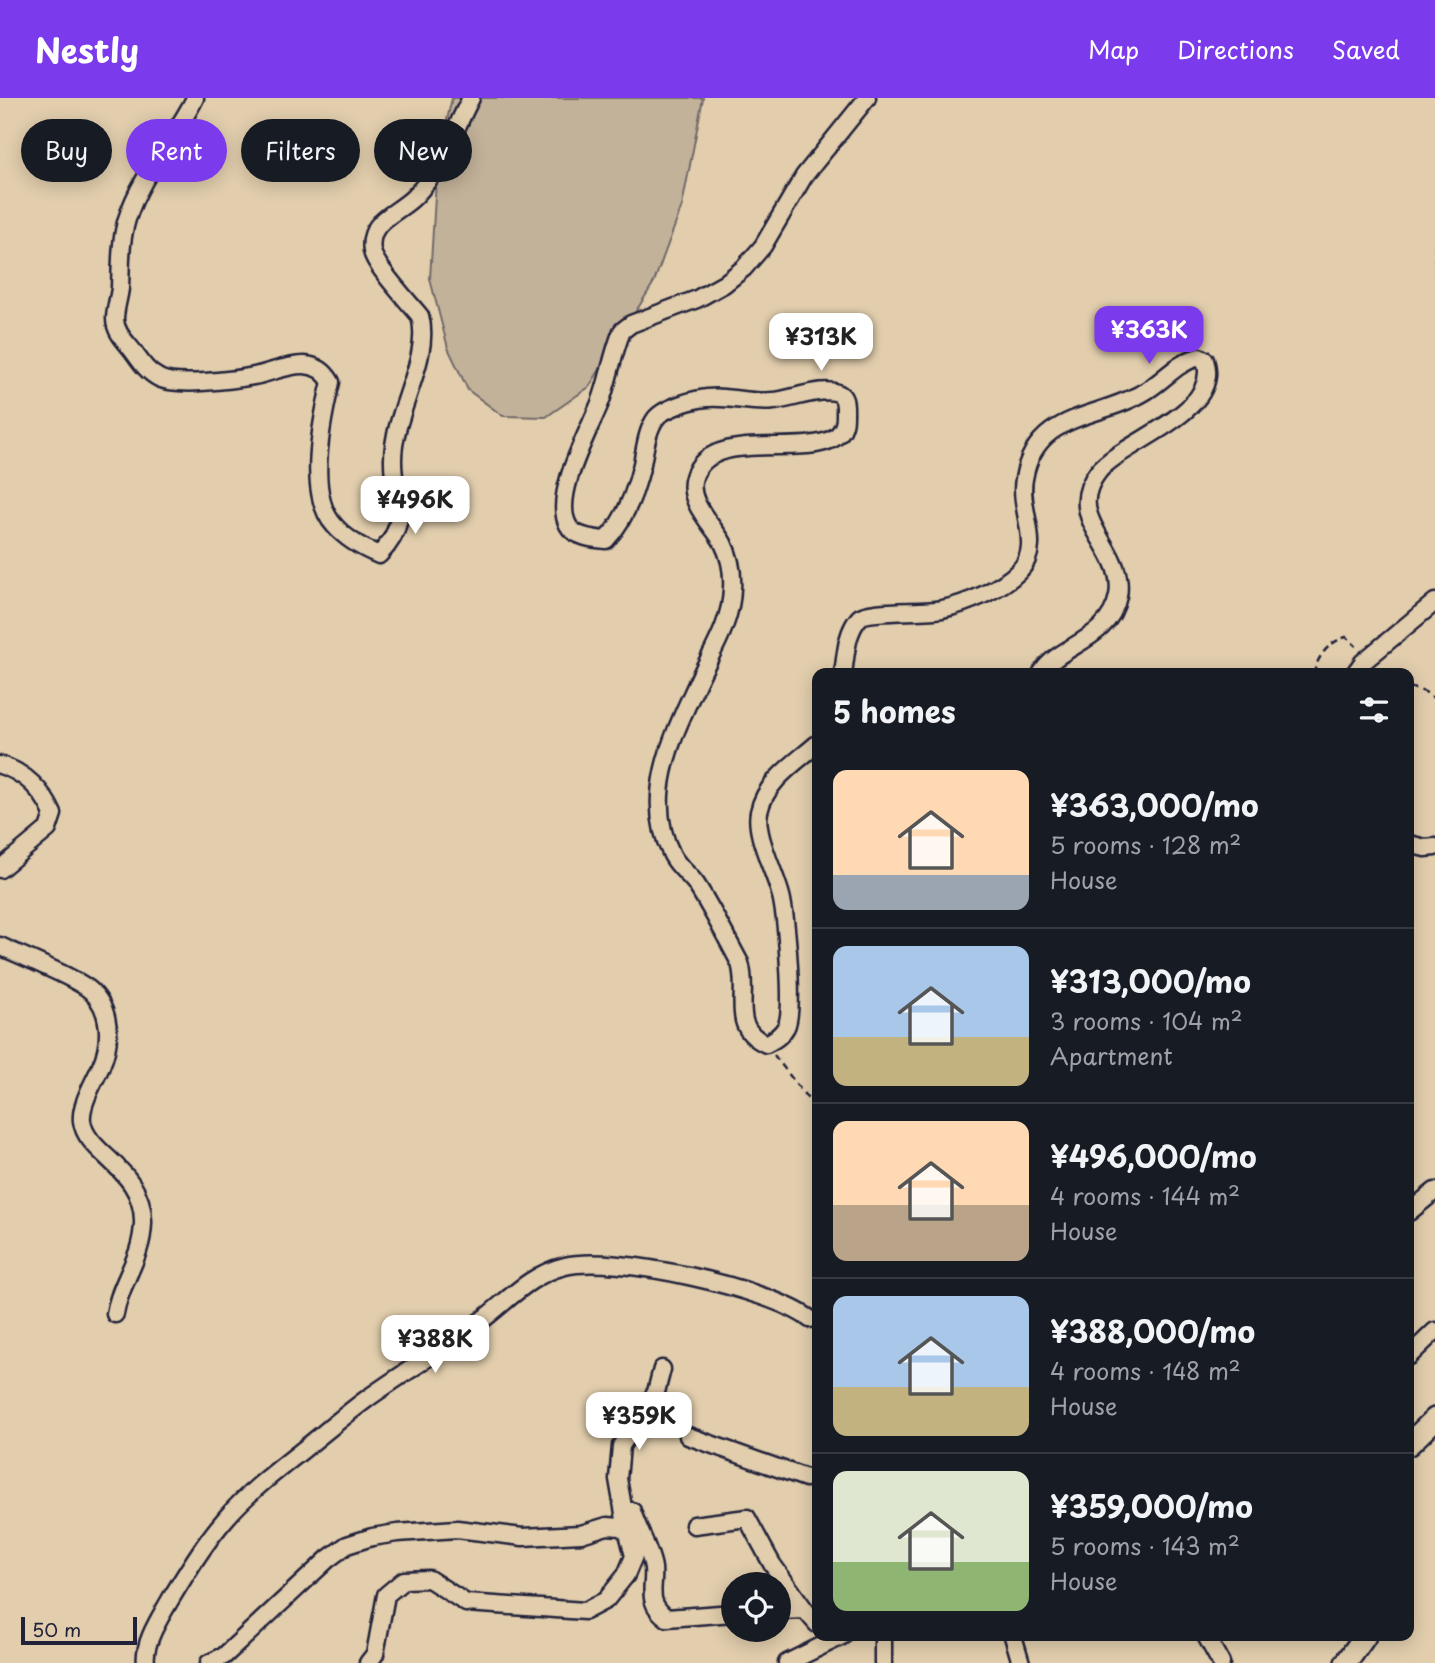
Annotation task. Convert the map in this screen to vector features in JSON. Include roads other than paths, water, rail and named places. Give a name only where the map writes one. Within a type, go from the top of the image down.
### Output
[{"type":"main road","points":[[1414,1439],[1435,1419]]},
{"type":"main road","points":[[1346,1663],[1361,1641]]},
{"type":"street","points":[[195,98],[154,163],[126,220],[119,259],[120,287],[115,321],[119,333],[146,369],[161,379],[177,383],[254,376],[298,364],[310,365],[326,375],[331,382],[319,437],[324,506],[333,524],[359,546],[379,555],[393,541],[399,527],[400,503],[393,459],[401,411],[419,353],[422,324],[420,316],[372,253],[372,235],[382,219],[414,198],[431,177],[471,98]]},
{"type":"street","points":[[812,748],[779,777],[765,796],[758,814],[760,832],[782,900],[790,995],[786,1026],[779,1037],[766,1044],[752,1038],[743,1023],[744,977],[740,963],[694,882],[672,856],[659,806],[660,784],[668,749],[719,641],[728,617],[733,591],[732,569],[724,545],[692,492],[694,476],[713,454],[732,447],[796,446],[825,442],[840,433],[845,424],[844,399],[838,392],[826,390],[777,401],[754,403],[722,397],[698,399],[661,414],[649,433],[633,496],[615,530],[606,540],[591,539],[573,531],[566,524],[565,494],[575,457],[600,404],[622,331],[631,324],[697,299],[724,284],[744,268],[763,246],[804,176],[867,98]]},
{"type":"street","points":[[844,668],[850,633],[860,617],[870,611],[916,613],[944,608],[1003,583],[1020,570],[1030,555],[1031,540],[1025,518],[1023,481],[1031,455],[1039,441],[1050,431],[1144,392],[1184,361],[1199,357],[1205,360],[1209,371],[1207,380],[1191,404],[1167,425],[1100,469],[1090,483],[1085,497],[1086,509],[1096,534],[1111,556],[1118,581],[1118,596],[1113,609],[1094,635],[1056,657],[1046,668]]},
{"type":"street","points":[[1360,668],[1435,602]]},
{"type":"street","points":[[0,765],[10,768],[34,784],[53,814],[48,829],[0,869]]},
{"type":"street","points":[[1414,845],[1435,847]]},
{"type":"street","points":[[0,946],[90,989],[107,1019],[105,1057],[81,1120],[86,1134],[97,1148],[128,1177],[142,1209],[143,1224],[138,1259],[116,1303],[115,1314]]},
{"type":"street","points":[[1414,1208],[1435,1191]]},
{"type":"street","points":[[146,1663],[144,1653],[154,1631],[191,1565],[226,1518],[251,1493],[363,1402],[479,1323],[533,1277],[566,1266],[592,1262],[647,1269],[753,1292],[800,1311],[810,1319]]},
{"type":"street","points":[[1414,1351],[1435,1331]]},
{"type":"street","points":[[621,1527],[626,1521],[618,1479],[621,1446],[656,1392],[662,1369]]},
{"type":"street","points":[[688,1436],[806,1478],[812,1477]]},
{"type":"street","points":[[625,1509],[632,1511],[653,1567],[650,1591],[660,1613],[667,1618],[721,1614]]},
{"type":"street","points":[[694,1525],[747,1518],[772,1564],[812,1618]]},
{"type":"street","points":[[209,1663],[224,1656],[328,1559],[347,1545],[372,1537],[457,1529],[523,1537],[581,1534],[607,1526],[621,1527],[628,1532],[634,1556],[626,1575],[606,1600],[585,1611],[537,1610],[466,1603],[429,1579],[404,1580],[386,1595],[375,1654],[368,1663]]},
{"type":"street","points":[[791,1611],[806,1610]]},
{"type":"street","points":[[788,1663],[828,1641]]},
{"type":"street","points":[[883,1641],[883,1663]]},
{"type":"street","points":[[1014,1641],[1021,1663]]},
{"type":"street","points":[[1209,1641],[1221,1663]]}]
